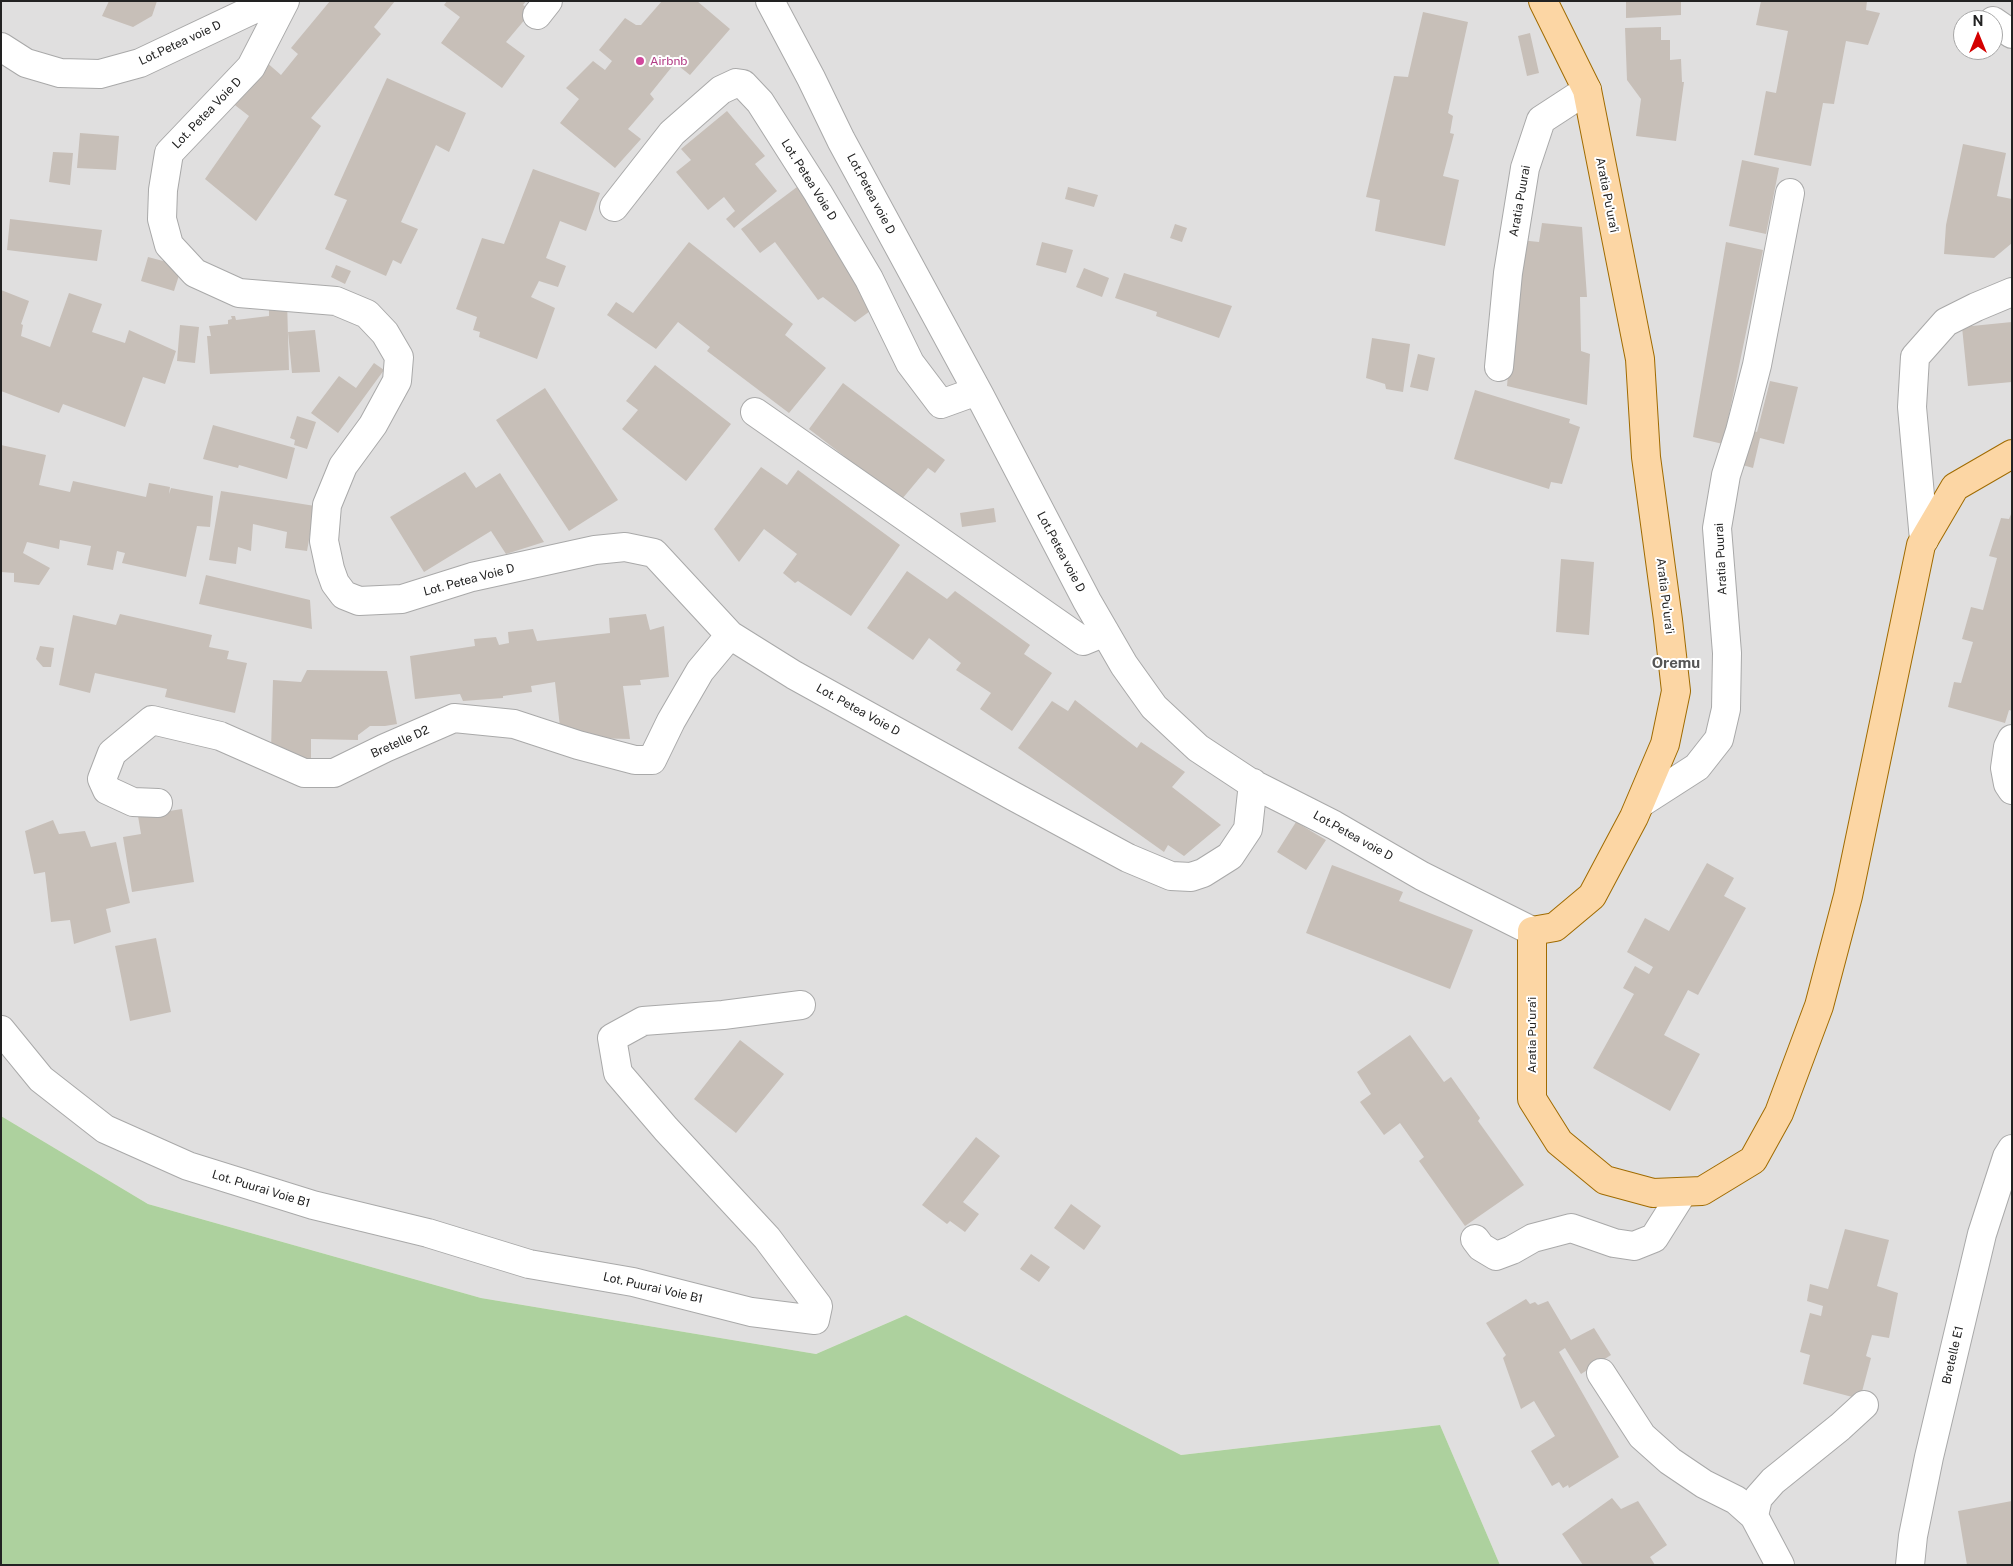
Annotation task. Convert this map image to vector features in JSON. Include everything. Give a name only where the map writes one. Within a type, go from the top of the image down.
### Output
[{"type":"main road","name":"Aratia Pu'ura'i","points":[[1543,1],[1587,90],[1640,359],[1646,457],[1676,691],[1665,744],[1641,802],[1592,896],[1555,927],[1532,931],[1532,1098],[1560,1142],[1605,1180],[1653,1193],[1702,1191],[1753,1160],[1779,1113],[1815,1015],[1848,896],[1921,545],[1955,487],[2012,454]]},
{"type":"street","name":"Lot.Petea voie D","points":[[1,47],[26,63],[60,73],[100,74],[140,62],[271,1]]},
{"type":"street","name":"Lot. Petea Voie D","points":[[285,1],[251,68],[169,153],[163,190],[162,219],[169,245],[195,272],[239,293],[336,301],[367,314],[386,333],[399,357],[397,381],[373,425],[343,466],[327,505],[324,541],[335,583],[344,595],[359,601],[402,599],[472,577],[595,550],[625,547],[654,553],[730,636],[794,675],[1013,796],[1128,858],[1171,876],[1191,877],[1203,873],[1230,856],[1248,829],[1253,784]]},
{"type":"street","name":"Lot.Petea voie D","points":[[770,1],[841,140],[977,391],[1087,601],[1124,665],[1154,707],[1198,748],[1253,784],[1334,825],[1422,876],[1532,931]]},
{"type":"street","name":"Lot. Petea Voie D","points":[[614,207],[672,132],[721,90],[736,83],[743,84],[760,102],[818,193],[869,279],[910,364],[941,404],[977,391]]},
{"type":"street","name":"Aratia Puurai","points":[[1499,367],[1508,273],[1525,168],[1541,120],[1587,90]]},
{"type":"street","name":"Aratia Puurai","points":[[1641,802],[1697,767],[1718,739],[1726,709],[1727,653],[1717,528],[1726,475],[1740,431],[1757,365],[1790,193]]},
{"type":"street","points":[[1924,540],[1912,407],[1915,357],[1946,322],[2012,292]]},
{"type":"street","points":[[755,412],[1083,641],[1105,632]]},
{"type":"street","name":"Bretelle D2","points":[[158,802],[133,802],[108,790],[102,779],[112,753],[152,720],[220,736],[304,773],[334,773],[454,718],[514,724],[578,745],[635,760],[652,760],[671,721],[700,671],[730,636]]},
{"type":"street","points":[[2012,739],[2008,747],[2005,768],[2008,784],[2012,790]]},
{"type":"street","name":"Lot. Puurai Voie B1","points":[[1,1030],[41,1079],[104,1129],[188,1166],[313,1205],[428,1233],[529,1264],[634,1282],[751,1312],[815,1320],[818,1306],[767,1238],[666,1129],[618,1073],[612,1038],[644,1021],[723,1015],[801,1005]]},
{"type":"street","name":"Bretelle E1","points":[[1910,1565],[1913,1536],[1929,1457],[1982,1234],[2007,1158],[2012,1150]]},
{"type":"street","points":[[1475,1239],[1481,1246],[1496,1256],[1512,1250],[1533,1238],[1571,1228],[1614,1243],[1634,1246],[1654,1238],[1683,1192]]},
{"type":"street","points":[[1601,1373],[1642,1436],[1670,1461],[1704,1484],[1736,1500],[1754,1516],[1780,1565]]},
{"type":"street","points":[[1754,1516],[1758,1498],[1773,1481],[1840,1427],[1864,1405]]},
{"type":"shaded area","points":[[1,1],[2012,1],[2012,1565],[1500,1565],[1440,1425],[1181,1455],[906,1315],[816,1354],[481,1298],[148,1204],[1,1116]]},
{"type":"green space","points":[[1,1116],[148,1204],[481,1298],[816,1354],[906,1315],[1181,1455],[1440,1425],[1500,1565],[1,1565]]},
{"type":"building","points":[[109,1],[157,1],[152,16],[133,27],[102,16]]},
{"type":"building","points":[[330,1],[395,1],[374,27],[381,34],[311,118],[321,126],[256,221],[205,179],[249,116],[231,102],[265,61],[281,75],[298,54],[291,48]]},
{"type":"building","points":[[447,1],[526,1],[523,5],[532,11],[506,42],[525,56],[502,88],[441,43],[460,17],[444,5]]},
{"type":"building","points":[[662,1],[697,1],[730,29],[690,75],[675,63],[650,94],[654,99],[628,129],[641,139],[615,168],[560,123],[579,99],[566,88],[593,61],[605,70],[612,61],[599,50],[625,18],[636,25],[641,25]]},
{"type":"building","points":[[1626,1],[1681,1],[1681,15],[1626,18]]},
{"type":"building","points":[[1761,1],[1867,1],[1866,10],[1880,13],[1868,45],[1846,41],[1834,104],[1823,103],[1811,166],[1754,155],[1766,91],[1776,93],[1788,31],[1756,25]]},
{"type":"building","points":[[1423,12],[1468,22],[1448,113],[1453,116],[1450,133],[1454,134],[1443,176],[1459,180],[1445,246],[1375,231],[1380,200],[1366,197],[1394,76],[1408,77]]},
{"type":"building","points":[[1661,27],[1661,40],[1670,40],[1670,60],[1681,59],[1682,82],[1684,82],[1676,141],[1636,136],[1641,99],[1627,80],[1625,28]]},
{"type":"building","points":[[1530,33],[1539,73],[1527,76],[1518,36]]},
{"type":"building","points":[[387,78],[466,113],[449,152],[436,145],[401,222],[418,229],[401,264],[393,260],[386,276],[325,249],[347,200],[334,195]]},
{"type":"building","points":[[727,111],[765,156],[755,164],[777,191],[734,228],[726,219],[735,211],[724,197],[708,210],[676,172],[691,160],[681,149]]},
{"type":"building","points":[[80,133],[119,136],[116,170],[77,168]]},
{"type":"building","points":[[1963,144],[2006,153],[1997,196],[2012,199],[2012,243],[1994,258],[1944,254],[1946,225]]},
{"type":"building","points":[[53,152],[73,153],[70,185],[49,182]]},
{"type":"building","points":[[1742,160],[1779,168],[1766,234],[1729,226]]},
{"type":"building","points":[[533,169],[600,193],[586,231],[560,221],[546,258],[566,266],[558,287],[539,281],[531,297],[555,308],[537,359],[479,337],[480,332],[473,330],[477,317],[456,309],[482,238],[504,244]]},
{"type":"building","points":[[797,187],[826,224],[821,228],[877,306],[855,322],[823,297],[818,300],[775,242],[760,253],[741,229]]},
{"type":"building","points":[[1068,187],[1098,195],[1094,207],[1065,199]]},
{"type":"building","points":[[10,219],[102,230],[97,261],[7,250]]},
{"type":"building","points":[[1542,223],[1582,227],[1587,297],[1580,297],[1581,351],[1590,354],[1587,405],[1507,386],[1520,240],[1539,242]]},
{"type":"building","points":[[1175,224],[1187,228],[1182,242],[1170,238]]},
{"type":"building","points":[[689,242],[793,324],[785,335],[826,368],[789,413],[707,351],[710,347],[678,322],[656,349],[607,315],[616,302],[633,313]]},
{"type":"building","points":[[1042,242],[1073,250],[1066,273],[1036,265]]},
{"type":"building","points":[[1726,242],[1763,250],[1723,444],[1693,437]]},
{"type":"building","points":[[148,257],[182,266],[174,291],[141,281]]},
{"type":"building","points":[[336,265],[351,271],[345,284],[331,277]]},
{"type":"building","points":[[1084,268],[1109,278],[1102,297],[1076,287]]},
{"type":"building","points":[[1124,273],[1232,306],[1219,338],[1156,316],[1157,312],[1115,298]]},
{"type":"building","points":[[1,290],[29,301],[21,324],[23,325],[21,336],[50,347],[69,293],[102,304],[92,332],[125,343],[129,330],[176,351],[165,384],[143,377],[125,427],[63,404],[59,413],[1,391]]},
{"type":"building","points":[[287,301],[289,370],[210,374],[207,336],[211,336],[209,326],[228,324],[228,320],[232,319],[231,316],[235,316],[236,320],[269,316],[269,302]]},
{"type":"building","points":[[2012,322],[2012,382],[1968,386],[1962,327]]},
{"type":"building","points":[[180,325],[199,327],[195,363],[177,361]]},
{"type":"building","points":[[315,330],[320,372],[292,373],[288,332]]},
{"type":"building","points":[[1372,338],[1410,344],[1403,392],[1386,389],[1385,384],[1366,378]]},
{"type":"building","points":[[1418,354],[1435,358],[1428,391],[1410,387]]},
{"type":"building","points":[[374,363],[384,370],[338,433],[311,413],[339,376],[356,388]]},
{"type":"building","points":[[655,365],[731,424],[686,481],[622,429],[638,410],[626,401]]},
{"type":"building","points":[[1770,381],[1798,387],[1784,444],[1760,438],[1753,468],[1739,464],[1750,430],[1757,432]]},
{"type":"building","points":[[843,383],[945,460],[935,473],[928,468],[902,499],[863,470],[861,473],[842,459],[844,456],[809,429]]},
{"type":"building","points":[[545,388],[618,500],[569,531],[496,420]]},
{"type":"building","points":[[1475,390],[1570,419],[1569,423],[1580,427],[1562,484],[1551,482],[1549,489],[1454,459]]},
{"type":"building","points":[[297,416],[316,422],[307,449],[294,445],[295,440],[290,438]]},
{"type":"building","points":[[213,425],[295,448],[287,479],[239,465],[238,468],[203,459]]},
{"type":"building","points":[[1,445],[46,455],[39,485],[70,492],[73,481],[146,497],[149,483],[170,487],[169,494],[171,488],[213,496],[210,527],[197,526],[186,577],[122,563],[125,553],[117,551],[113,570],[87,565],[91,546],[60,540],[59,549],[27,542],[23,553],[50,568],[39,585],[14,582],[14,573],[1,572]]},
{"type":"building","points":[[761,467],[787,485],[798,470],[900,545],[851,616],[798,581],[795,583],[783,573],[797,554],[764,529],[739,562],[714,529]]},
{"type":"building","points":[[465,472],[476,488],[500,473],[544,542],[506,554],[491,531],[424,572],[390,517]]},
{"type":"building","points":[[221,491],[315,506],[307,551],[285,548],[287,532],[253,524],[251,551],[238,547],[236,564],[209,560]]},
{"type":"building","points":[[994,508],[996,522],[962,527],[960,513]]},
{"type":"building","points":[[2012,512],[2012,711],[2009,710],[2005,723],[1948,707],[1954,682],[1961,683],[1973,642],[1962,639],[1971,607],[1983,610],[1997,558],[1989,556],[2001,518],[2009,519]]},
{"type":"building","points":[[1561,559],[1594,562],[1589,635],[1556,632]]},
{"type":"building","points":[[907,571],[947,599],[955,591],[1030,645],[1024,654],[1052,673],[1012,731],[980,709],[991,693],[956,670],[961,663],[929,638],[913,660],[867,628]]},
{"type":"building","points":[[206,575],[310,600],[312,629],[199,604]]},
{"type":"building","points":[[120,614],[212,635],[209,647],[229,651],[227,659],[247,663],[235,713],[165,697],[167,689],[95,673],[90,693],[59,685],[73,615],[116,625]]},
{"type":"building","points":[[646,614],[650,630],[664,626],[669,677],[640,680],[641,685],[623,686],[630,739],[590,738],[560,727],[555,682],[531,686],[532,692],[503,696],[503,698],[463,701],[460,694],[415,699],[410,656],[475,646],[474,639],[496,637],[499,645],[509,643],[508,632],[533,629],[537,641],[610,633],[609,618]]},
{"type":"building","points":[[40,646],[54,648],[51,667],[43,667],[36,659]]},
{"type":"building","points":[[307,670],[387,671],[397,724],[370,726],[358,735],[358,740],[311,739],[311,763],[271,750],[273,680],[301,682]]},
{"type":"building","points":[[1075,700],[1137,748],[1141,742],[1185,772],[1172,787],[1221,825],[1184,856],[1168,845],[1164,852],[1018,748],[1052,701],[1068,711]]},
{"type":"building","points":[[182,809],[194,882],[132,892],[123,837],[141,834],[138,816]]},
{"type":"building","points":[[53,820],[59,834],[85,831],[91,847],[116,842],[130,903],[106,909],[111,932],[74,944],[70,920],[51,922],[45,872],[34,874],[25,831]]},
{"type":"building","points":[[1296,822],[1326,840],[1306,870],[1277,852]]},
{"type":"building","points":[[1707,863],[1734,878],[1724,896],[1746,908],[1698,995],[1688,990],[1664,1035],[1700,1054],[1670,1111],[1593,1068],[1634,994],[1623,988],[1635,966],[1649,974],[1653,967],[1627,952],[1645,918],[1669,931]]},
{"type":"building","points":[[1332,865],[1403,892],[1399,901],[1473,930],[1450,989],[1306,933]]},
{"type":"building","points":[[156,938],[171,1012],[130,1021],[115,946]]},
{"type":"building","points":[[1410,1035],[1444,1082],[1451,1077],[1480,1118],[1478,1121],[1524,1185],[1465,1226],[1419,1161],[1424,1157],[1400,1123],[1384,1135],[1360,1102],[1371,1094],[1357,1072]]},
{"type":"building","points":[[740,1040],[784,1074],[736,1133],[694,1099]]},
{"type":"building","points":[[976,1137],[1000,1156],[963,1202],[979,1214],[965,1232],[950,1221],[947,1224],[922,1205]]},
{"type":"building","points":[[1071,1204],[1101,1226],[1084,1250],[1054,1228]]},
{"type":"building","points":[[1845,1229],[1889,1240],[1877,1286],[1898,1293],[1889,1338],[1872,1335],[1866,1356],[1871,1358],[1860,1399],[1803,1384],[1810,1355],[1800,1352],[1810,1313],[1821,1316],[1823,1306],[1807,1301],[1810,1284],[1828,1289]]},
{"type":"building","points":[[1031,1254],[1050,1267],[1039,1282],[1020,1269]]},
{"type":"building","points":[[1526,1299],[1530,1304],[1535,1302],[1538,1305],[1548,1301],[1571,1340],[1594,1328],[1611,1355],[1581,1374],[1565,1348],[1559,1352],[1619,1457],[1569,1488],[1568,1485],[1563,1488],[1559,1482],[1552,1486],[1531,1451],[1555,1436],[1534,1401],[1521,1409],[1503,1358],[1506,1355],[1486,1323]]},
{"type":"building","points":[[1612,1498],[1621,1509],[1638,1501],[1667,1545],[1650,1557],[1655,1565],[1583,1565],[1562,1534]]},
{"type":"building","points":[[2012,1501],[2012,1565],[1967,1565],[1958,1511]]},
{"type":"place","name":"Airbnb","points":[[640,61]]},
{"type":"district","name":"Oremu","points":[[1676,663]]}]
